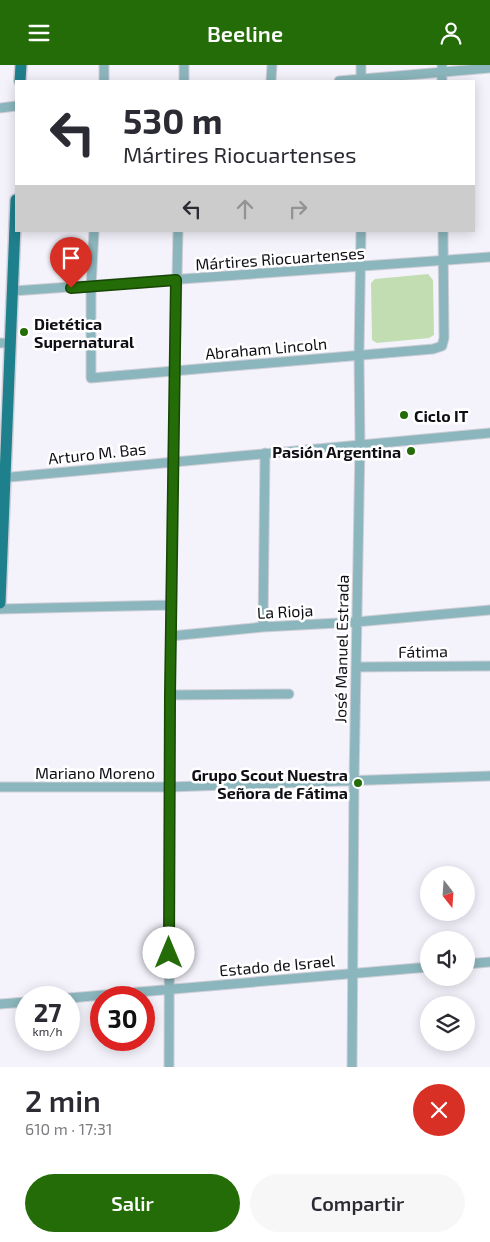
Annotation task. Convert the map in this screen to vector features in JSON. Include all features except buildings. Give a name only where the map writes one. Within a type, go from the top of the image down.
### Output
[{"type":"main road","points":[[20,80],[21,65]]},
{"type":"main road","points":[[0,603],[6,343],[13,291],[15,230]]},
{"type":"street","points":[[104,65],[104,80]]},
{"type":"street","points":[[184,65],[184,80]]},
{"type":"street","points":[[271,80],[272,65]]},
{"type":"street","points":[[361,65],[361,80],[490,68]]},
{"type":"street","points":[[0,108],[15,106]]},
{"type":"street","points":[[91,287],[94,232]]},
{"type":"street","points":[[169,1067],[170,695],[174,370],[178,232]]},
{"type":"street","name":"José Manuel Estrada","points":[[352,1067],[361,232]]},
{"type":"street","points":[[443,232],[443,261]]},
{"type":"street","name":"Mártires Riocuartenses","points":[[13,291],[91,287],[490,257]]},
{"type":"street","name":"Abraham Lincoln","points":[[91,287],[91,378],[433,349],[442,346],[444,339],[443,261]]},
{"type":"street","name":"Arturo M. Bas","points":[[2,477],[490,433]]},
{"type":"street","points":[[263,627],[264,453]]},
{"type":"street","points":[[0,609],[171,605]]},
{"type":"street","name":"La Rioja","points":[[171,636],[490,610]]},
{"type":"street","name":"Fátima","points":[[356,667],[490,665]]},
{"type":"street","points":[[170,695],[289,694]]},
{"type":"street","name":"Mariano Moreno","points":[[0,787],[170,787],[490,776]]},
{"type":"street","points":[[475,963],[490,962]]},
{"type":"street","name":"Estado de Israel","points":[[80,997],[420,968]]},
{"type":"street","points":[[0,1004],[15,1002]]},
{"type":"green space","points":[[428,274],[433,280],[434,335],[429,338],[377,343],[372,340],[371,283],[375,279]]},
{"type":"place","name":"Dietética Supernatural","points":[[24,332]]},
{"type":"place","name":"Ciclo IT","points":[[404,415]]},
{"type":"place","name":"Pasión Argentina","points":[[411,451]]},
{"type":"place","name":"Grupo Scout Nuestra Señora de Fátima","points":[[358,783]]},
{"type":"route","points":[[71,288],[176,280],[170,695],[169,953]]}]
